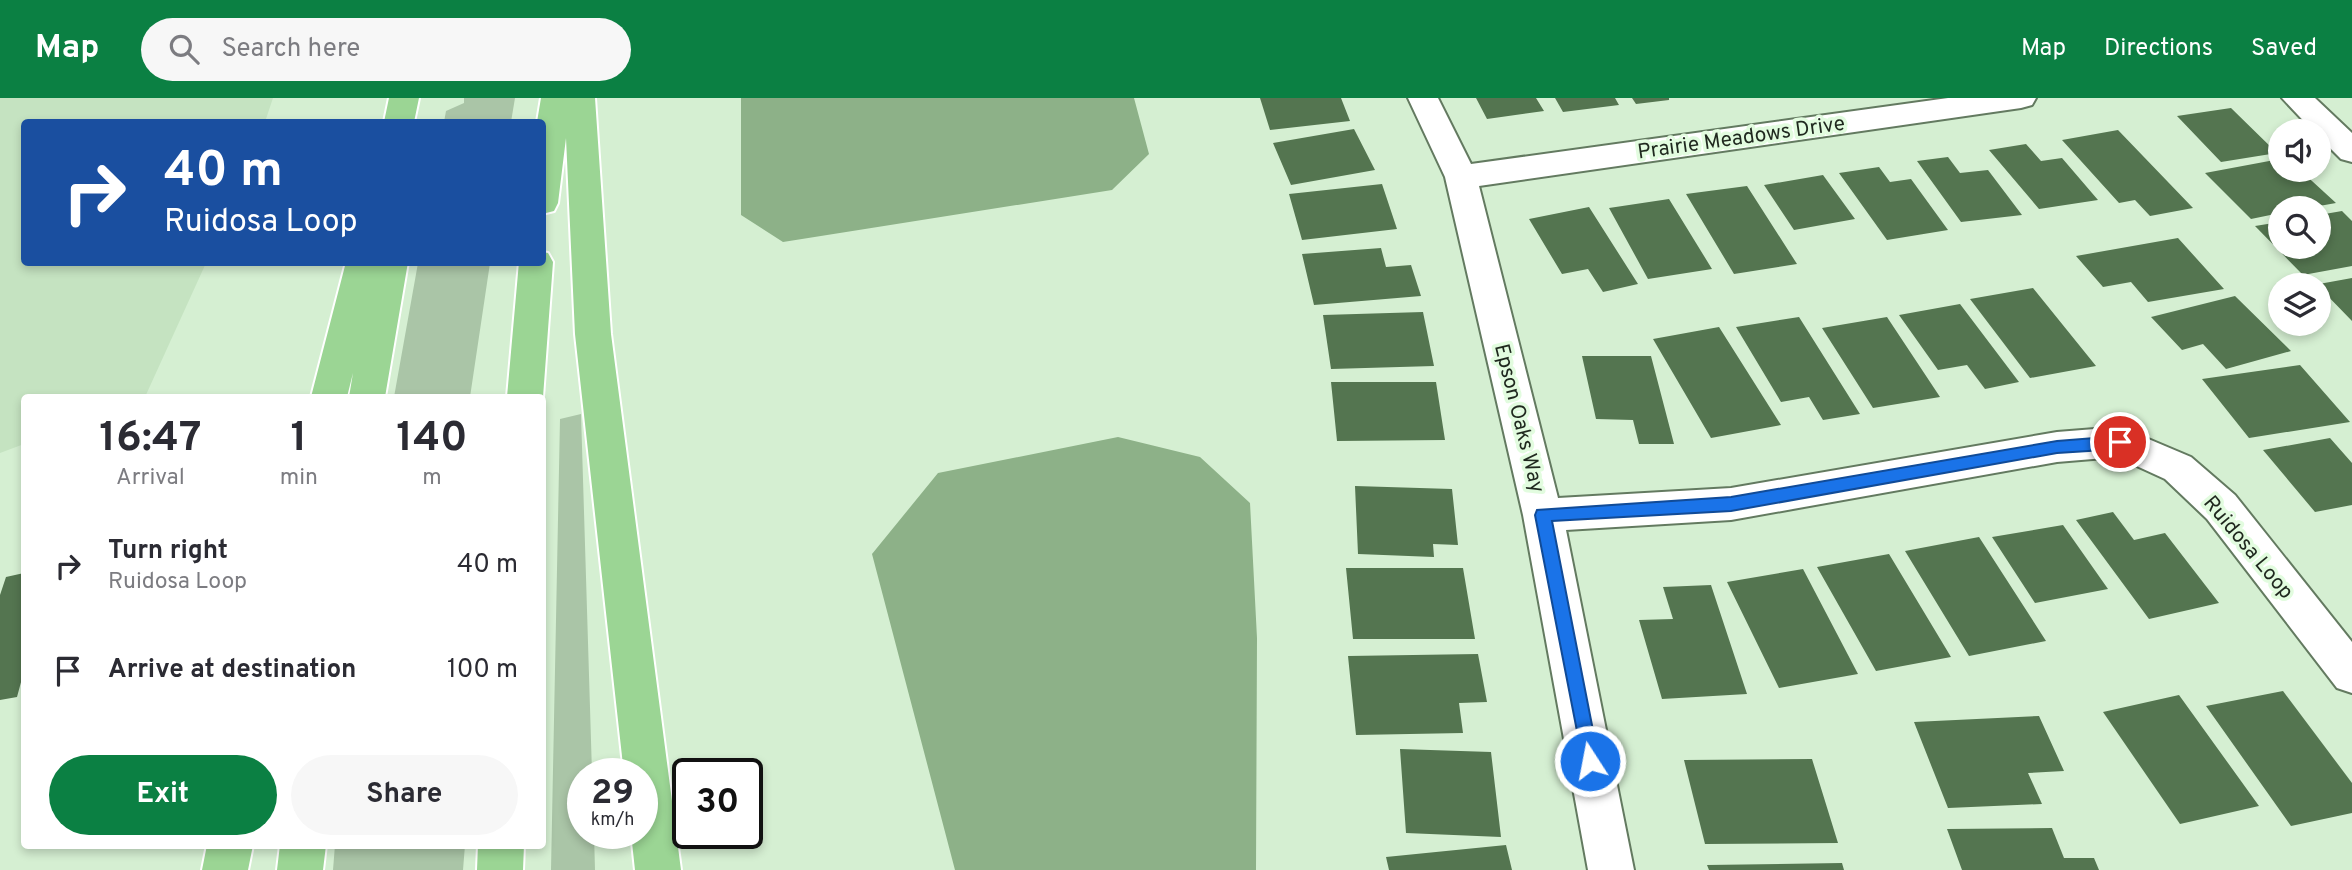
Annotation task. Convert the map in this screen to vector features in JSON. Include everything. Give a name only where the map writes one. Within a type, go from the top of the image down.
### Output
[{"type":"highway","points":[[546,173],[556,98]]},
{"type":"highway","points":[[580,98],[593,334],[658,870]]},
{"type":"highway","points":[[330,394],[362,266]]},
{"type":"highway","points":[[368,394],[390,266]]},
{"type":"highway","points":[[525,394],[536,266]]},
{"type":"highway","points":[[225,870],[229,849]]},
{"type":"highway","points":[[300,870],[303,849]]},
{"type":"highway","points":[[500,870],[501,849]]},
{"type":"street","name":"Epson Oaks Way","points":[[1423,98],[1461,177],[1543,515],[1611,870]]},
{"type":"street","name":"Prairie Meadows Drive","points":[[1461,177],[2021,98]]},
{"type":"street","points":[[2297,98],[2352,151]]},
{"type":"street","name":"Ruidosa Loop","points":[[1543,515],[1731,504],[2057,447],[2120,442],[2178,468],[2221,507],[2352,674]]},
{"type":"shaded area","points":[[0,98],[273,98],[266,119],[21,119],[21,266],[205,266],[146,394],[21,394],[21,445],[0,453]]},
{"type":"shaded area","points":[[464,98],[515,98],[512,119],[445,119],[446,111],[464,103]]},
{"type":"shaded area","points":[[741,98],[1134,98],[1149,154],[1112,190],[783,242],[741,215]]},
{"type":"shaded area","points":[[417,266],[490,266],[470,394],[395,394]]},
{"type":"shaded area","points":[[581,414],[592,758],[567,758],[567,849],[594,849],[595,870],[551,870],[560,419]]},
{"type":"shaded area","points":[[1118,437],[1200,457],[1250,503],[1257,638],[1256,870],[955,870],[872,554],[938,473]]},
{"type":"shaded area","points":[[335,849],[465,849],[463,870],[333,870]]},
{"type":"building","points":[[1260,98],[1341,98],[1350,121],[1270,130]]},
{"type":"building","points":[[1476,98],[1536,98],[1544,111],[1487,119]]},
{"type":"building","points":[[1555,98],[1615,98],[1619,105],[1563,112]]},
{"type":"building","points":[[1632,98],[1669,98],[1669,100],[1636,104]]},
{"type":"building","points":[[2231,108],[2268,144],[2268,154],[2221,162],[2177,116]]},
{"type":"building","points":[[1354,129],[1375,170],[1291,185],[1273,143]]},
{"type":"building","points":[[2118,130],[2193,208],[2150,216],[2135,200],[2119,203],[2062,140]]},
{"type":"building","points":[[2026,144],[2041,161],[2062,158],[2098,200],[2039,209],[1989,150]]},
{"type":"building","points":[[1948,157],[1960,173],[1988,170],[2022,215],[1961,222],[1917,161]]},
{"type":"building","points":[[2268,161],[2268,182],[2313,182],[2328,196],[2268,196],[2268,215],[2251,219],[2205,173]]},
{"type":"building","points":[[1879,167],[1890,182],[1911,179],[1948,230],[1887,240],[1839,173]]},
{"type":"building","points":[[1823,175],[1855,219],[1794,230],[1764,185]]},
{"type":"building","points":[[1382,184],[1397,229],[1302,240],[1289,194]]},
{"type":"building","points":[[1747,186],[1797,264],[1734,274],[1686,194]]},
{"type":"building","points":[[1669,199],[1712,269],[1648,279],[1609,208]]},
{"type":"building","points":[[1589,207],[1638,284],[1603,292],[1588,269],[1562,274],[1529,219]]},
{"type":"building","points":[[2342,211],[2352,221],[2352,266],[2301,273],[2287,259],[2331,259],[2331,213]]},
{"type":"building","points":[[2268,224],[2268,239],[2255,226]]},
{"type":"building","points":[[2178,238],[2224,289],[2148,302],[2131,282],[2103,287],[2076,256]]},
{"type":"building","points":[[1381,248],[1386,267],[1411,265],[1421,296],[1314,305],[1302,254]]},
{"type":"building","points":[[2352,278],[2352,321],[2331,299],[2331,282]]},
{"type":"building","points":[[2033,288],[2096,366],[2030,378],[1970,299]]},
{"type":"building","points":[[2235,296],[2268,328],[2268,336],[2276,336],[2291,351],[2226,369],[2203,344],[2182,350],[2151,317]]},
{"type":"building","points":[[1960,304],[2019,382],[1985,389],[1967,365],[1938,370],[1899,315]]},
{"type":"building","points":[[1423,312],[1434,366],[1331,369],[1323,315]]},
{"type":"building","points":[[1799,317],[1860,414],[1823,420],[1809,397],[1781,402],[1736,327]]},
{"type":"building","points":[[1887,317],[1940,397],[1873,408],[1822,328]]},
{"type":"building","points":[[1719,327],[1781,425],[1711,438],[1653,339]]},
{"type":"building","points":[[1582,356],[1651,356],[1674,444],[1639,444],[1633,420],[1596,419]]},
{"type":"building","points":[[2300,365],[2350,422],[2249,438],[2202,379]]},
{"type":"building","points":[[1331,382],[1436,382],[1445,440],[1337,441]]},
{"type":"building","points":[[2330,438],[2352,463],[2352,505],[2315,512],[2263,450]]},
{"type":"building","points":[[1355,486],[1452,489],[1458,545],[1433,544],[1434,557],[1358,554]]},
{"type":"building","points":[[2113,512],[2134,540],[2165,533],[2219,603],[2149,619],[2076,520]]},
{"type":"building","points":[[2063,525],[2108,589],[2035,603],[1992,537]]},
{"type":"building","points":[[1979,537],[2046,641],[1969,656],[1905,551]]},
{"type":"building","points":[[1889,554],[1951,657],[1876,671],[1817,567]]},
{"type":"building","points":[[1346,568],[1463,568],[1475,639],[1353,639]]},
{"type":"building","points":[[1803,569],[1858,674],[1779,688],[1727,582]]},
{"type":"building","points":[[21,574],[21,682],[17,697],[0,700],[0,595],[6,577]]},
{"type":"building","points":[[1711,585],[1747,694],[1662,699],[1639,620],[1673,619],[1663,587]]},
{"type":"building","points":[[1478,654],[1487,702],[1459,703],[1463,733],[1356,735],[1348,656]]},
{"type":"building","points":[[2283,691],[2352,783],[2352,813],[2291,826],[2206,706]]},
{"type":"building","points":[[2179,695],[2259,806],[2180,824],[2103,712]]},
{"type":"building","points":[[2039,716],[2064,771],[2028,773],[2042,804],[1948,808],[1914,722]]},
{"type":"building","points":[[1400,749],[1491,752],[1501,837],[1406,833]]},
{"type":"building","points":[[1812,759],[1838,843],[1705,844],[1684,760]]},
{"type":"building","points":[[2052,828],[2064,858],[2094,858],[2099,870],[1962,870],[1947,829]]},
{"type":"building","points":[[1506,845],[1512,870],[1389,870],[1386,857]]},
{"type":"building","points":[[1842,863],[1844,870],[1709,870],[1707,865]]},
{"type":"route","points":[[1590,761],[1543,515],[1731,504],[2057,447],[2120,442]]}]
